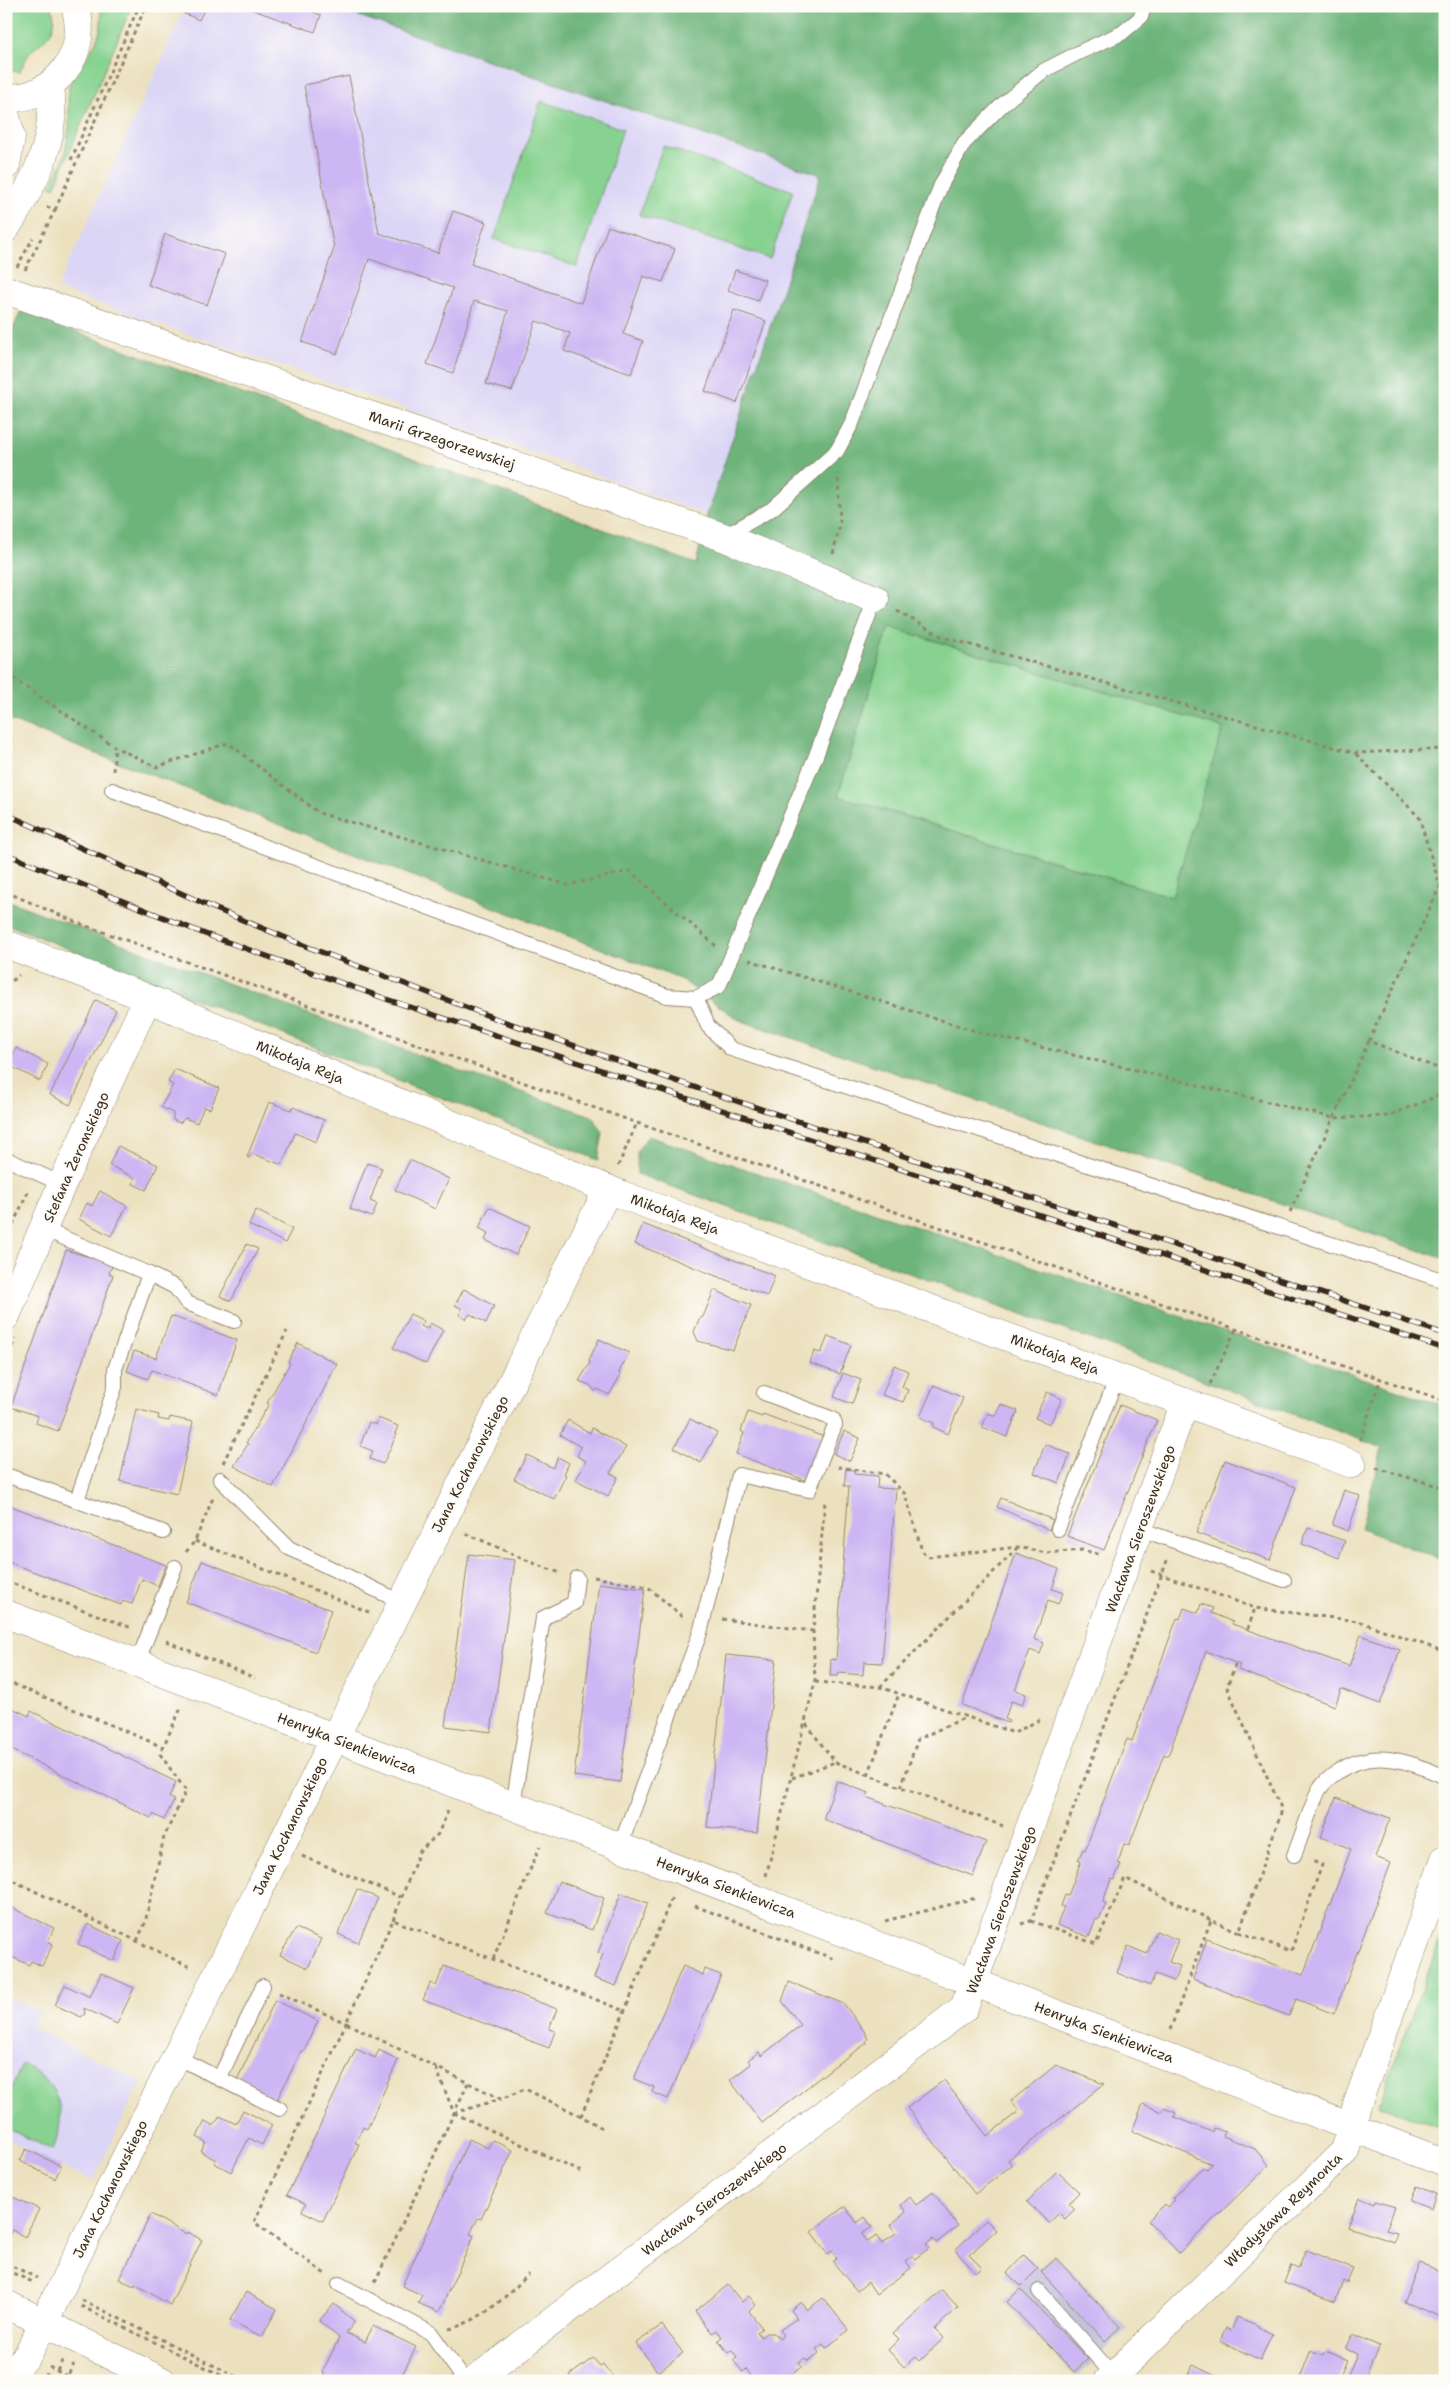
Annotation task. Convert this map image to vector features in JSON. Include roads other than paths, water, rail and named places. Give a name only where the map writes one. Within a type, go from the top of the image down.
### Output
[{"type":"street","points":[[6,98],[17,99],[34,95],[50,87],[68,67],[78,44],[79,26],[75,6]]},
{"type":"street","points":[[6,228],[31,189],[50,140],[52,106],[50,87]]},
{"type":"street","points":[[6,117],[11,137],[6,166]]},
{"type":"street","name":"Marii Grzegorzewskiej","points":[[11,280],[723,537],[875,599]]},
{"type":"street","name":"Mikołaja Reja","points":[[6,944],[147,999],[608,1189],[1352,1464]]},
{"type":"street","name":"Stefana Żeromskiego","points":[[6,1316],[62,1184],[147,999]]},
{"type":"street","name":"Jana Kochanowskiego","points":[[6,2378],[28,2356],[59,2290],[608,1189]]},
{"type":"street","name":"Wacława Sieroszewskiego","points":[[474,2381],[964,2008],[1128,1563],[1185,1402]]},
{"type":"street","name":"Henryka Sienkiewicza","points":[[6,1614],[620,1846],[1445,2163]]},
{"type":"street","name":"Władysława Reymonta","points":[[1111,2378],[1345,2151],[1357,2105],[1445,1859]]},
{"type":"street","points":[[6,2304],[162,2381]]},
{"type":"lane","points":[[723,537],[772,509],[837,451],[852,423],[941,185],[964,143],[1003,104],[1043,71],[1082,50],[1122,33],[1141,17],[1144,6]]},
{"type":"lane","points":[[112,790],[667,996],[696,998],[719,986],[815,758],[875,599]]},
{"type":"lane","points":[[696,998],[708,1026],[731,1049],[1445,1281]]},
{"type":"lane","points":[[6,1158],[62,1184]]},
{"type":"lane","points":[[44,1229],[149,1274],[175,1287],[187,1303],[234,1321]]},
{"type":"lane","points":[[77,1500],[115,1387],[115,1369],[149,1274]]},
{"type":"lane","points":[[1058,1529],[1118,1377]]},
{"type":"lane","points":[[620,1846],[704,1617],[739,1475],[809,1490],[835,1425],[833,1419],[764,1392]]},
{"type":"lane","points":[[6,1475],[163,1532]]},
{"type":"lane","points":[[220,1479],[289,1548],[401,1602]]},
{"type":"lane","points":[[1140,1529],[1284,1580]]},
{"type":"lane","points":[[137,1663],[175,1567]]},
{"type":"lane","points":[[513,1806],[543,1618],[574,1603],[577,1578]]},
{"type":"lane","points":[[1294,1855],[1320,1789],[1329,1778],[1345,1767],[1362,1760],[1379,1757],[1397,1760],[1445,1777]]},
{"type":"lane","points":[[219,2078],[263,1986]]},
{"type":"lane","points":[[176,2056],[280,2109]]},
{"type":"lane","points":[[339,2284],[432,2334],[465,2381]]},
{"type":"lane","points":[[1039,2291],[1111,2378]]},
{"type":"railway","points":[[6,814],[216,909],[308,947],[497,1019],[691,1086],[1445,1334]]},
{"type":"railway","points":[[6,854],[205,934],[389,1000],[1445,1349]]}]
